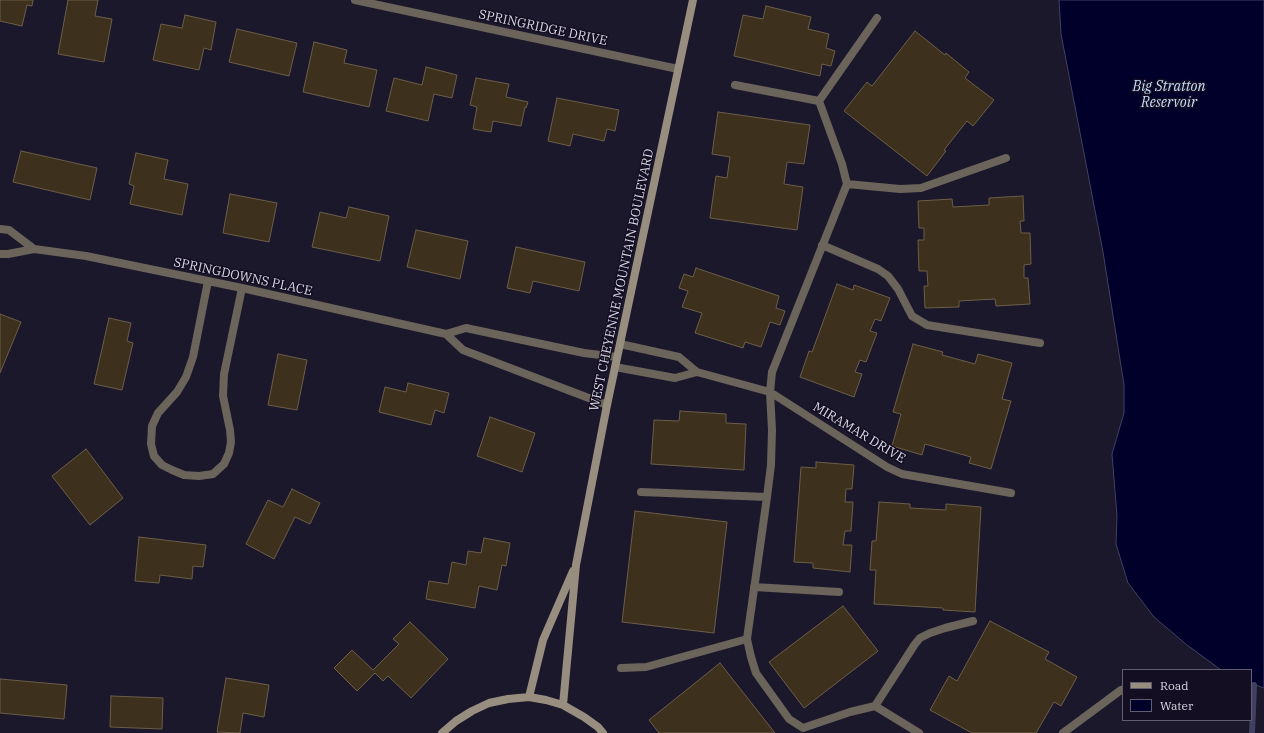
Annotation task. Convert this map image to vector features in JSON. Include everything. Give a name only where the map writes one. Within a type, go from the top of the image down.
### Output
[{"type":"street","name":"SPRINGRIDGE DRIVE","points":[[355,0],[678,69]]},
{"type":"street","name":"WEST CHEYENNE MOUNTAIN BOULEVARD","points":[[563,705],[576,565],[607,404],[693,0]]},
{"type":"street","points":[[819,101],[877,18]]},
{"type":"street","points":[[735,85],[819,101]]},
{"type":"street","points":[[819,101],[842,164],[847,184],[772,372],[770,392],[772,430],[771,465],[747,639],[751,657],[756,673],[789,719],[803,730],[850,712],[875,706],[920,638],[945,628],[973,621]]},
{"type":"street","points":[[847,184],[900,189],[921,188],[1006,158]]},
{"type":"street","name":"SPRINGDOWNS PLACE","points":[[0,229],[9,230],[34,249]]},
{"type":"street","points":[[822,245],[878,269],[888,276],[898,289],[912,316],[920,322],[927,325],[1040,343]]},
{"type":"street","name":"SPRINGDOWNS PLACE","points":[[0,254],[34,249],[86,256],[242,288],[446,334],[466,328],[584,353],[617,357]]},
{"type":"street","points":[[208,281],[192,357],[186,377],[177,392],[158,413],[152,426],[150,444],[154,456],[162,465],[184,475],[199,476],[213,474],[224,464],[229,453],[231,442],[223,396],[224,382],[242,288]]},
{"type":"street","points":[[446,334],[463,350],[607,404]]},
{"type":"street","name":"MIRAMAR DRIVE","points":[[620,344],[679,357],[697,372],[770,392],[887,467],[902,474],[1011,492]]},
{"type":"street","points":[[615,367],[675,378],[697,372]]},
{"type":"street","points":[[642,492],[767,497]]},
{"type":"street","name":"WEST CHEYENNE MOUNTAIN BOULEVARD","points":[[529,697],[543,640],[576,565]]},
{"type":"street","points":[[754,588],[839,592]]},
{"type":"street","points":[[621,668],[646,667],[747,639]]},
{"type":"street","points":[[1063,733],[1121,690]]},
{"type":"street","points":[[442,733],[472,710],[489,703],[529,697],[563,705],[584,717],[598,727],[603,733]]},
{"type":"street","points":[[875,706],[918,733]]},
{"type":"water","name":"Big Stratton Reservoir","points":[[1059,0],[1264,0],[1264,688],[1252,683],[1252,669],[1220,669],[1187,645],[1154,617],[1128,583],[1116,544],[1117,516],[1112,454],[1124,413],[1124,385],[1103,252],[1061,34]]},
{"type":"building","points":[[0,0],[33,0],[32,6],[27,5],[22,26],[0,21]]},
{"type":"building","points":[[68,0],[98,0],[95,16],[112,19],[104,62],[58,54]]},
{"type":"building","points":[[766,6],[811,17],[808,29],[829,34],[826,48],[835,51],[831,66],[822,64],[820,76],[734,56],[743,15],[763,19]]},
{"type":"building","points":[[185,15],[216,22],[211,50],[204,48],[199,70],[153,60],[161,24],[182,28]]},
{"type":"building","points":[[237,29],[297,43],[289,76],[229,62]]},
{"type":"building","points":[[915,31],[945,55],[946,53],[969,72],[965,78],[994,100],[973,126],[967,121],[944,150],[946,151],[927,176],[844,111],[867,82],[872,86]]},
{"type":"building","points":[[314,42],[347,50],[344,63],[377,70],[369,107],[303,92]]},
{"type":"building","points":[[426,67],[457,75],[452,98],[434,94],[428,121],[386,111],[394,78],[422,85]]},
{"type":"building","points":[[476,78],[509,84],[506,97],[528,102],[526,108],[525,107],[521,126],[493,121],[491,132],[473,129],[477,107],[470,105]]},
{"type":"building","points":[[557,98],[619,110],[615,131],[607,129],[604,141],[573,134],[570,146],[548,141]]},
{"type":"building","points":[[718,112],[810,125],[804,164],[787,162],[784,184],[803,187],[797,230],[710,218],[716,176],[727,178],[730,157],[712,154]]},
{"type":"building","points":[[21,151],[97,168],[90,200],[13,182]]},
{"type":"building","points":[[136,153],[168,160],[164,179],[188,184],[182,215],[130,204],[134,186],[129,184]]},
{"type":"building","points":[[230,194],[277,203],[269,242],[223,233]]},
{"type":"building","points":[[1023,196],[1024,221],[1020,221],[1021,233],[1030,233],[1031,264],[1024,265],[1024,278],[1028,278],[1030,304],[996,306],[995,299],[959,301],[959,307],[925,308],[924,286],[928,286],[927,271],[919,271],[918,240],[924,240],[924,228],[919,228],[918,201],[952,199],[953,207],[989,205],[989,198]]},
{"type":"building","points":[[349,207],[389,216],[380,261],[312,247],[320,212],[346,218]]},
{"type":"building","points":[[416,230],[468,241],[460,279],[407,267]]},
{"type":"building","points":[[516,247],[585,262],[579,291],[533,281],[530,293],[507,288]]},
{"type":"building","points":[[696,268],[779,296],[776,308],[785,311],[780,325],[770,322],[761,347],[745,342],[743,348],[695,333],[702,313],[682,307],[688,291],[679,288],[684,274],[693,277]]},
{"type":"building","points":[[837,284],[853,290],[854,285],[890,298],[881,321],[875,319],[870,331],[877,333],[866,362],[860,360],[855,372],[862,374],[854,397],[800,377],[809,351],[812,352]]},
{"type":"building","points":[[0,314],[21,322],[0,373]]},
{"type":"building","points":[[109,318],[131,323],[127,341],[133,343],[122,390],[94,384]]},
{"type":"building","points":[[913,344],[943,352],[942,355],[975,364],[978,354],[1012,363],[1002,399],[1011,401],[991,469],[969,463],[971,457],[925,444],[922,455],[892,446],[901,414],[893,412]]},
{"type":"building","points":[[278,354],[307,360],[297,410],[268,405]]},
{"type":"building","points":[[408,383],[449,393],[444,413],[435,410],[431,425],[379,412],[385,387],[406,392]]},
{"type":"building","points":[[680,411],[726,414],[726,423],[746,424],[744,470],[651,464],[654,420],[679,421]]},
{"type":"building","points":[[490,417],[535,433],[522,472],[477,456]]},
{"type":"building","points":[[86,449],[123,498],[90,525],[52,476]]},
{"type":"building","points":[[816,462],[854,465],[852,489],[846,489],[845,502],[853,502],[851,531],[845,531],[843,545],[852,545],[850,572],[813,568],[813,563],[794,562],[801,467],[816,468]]},
{"type":"building","points":[[292,489],[320,503],[310,524],[295,517],[274,559],[246,544],[268,500],[283,507]]},
{"type":"building","points":[[879,502],[910,504],[910,508],[946,510],[946,504],[981,507],[975,612],[943,610],[943,608],[874,604],[876,570],[870,570],[872,541],[876,541]]},
{"type":"building","points":[[635,511],[727,522],[714,633],[622,622]]},
{"type":"building","points":[[139,537],[206,545],[203,567],[193,566],[192,579],[160,575],[159,583],[135,581]]},
{"type":"building","points":[[484,538],[510,543],[506,566],[502,565],[497,590],[479,586],[475,608],[426,599],[429,581],[448,584],[452,562],[466,565],[468,551],[481,553]]},
{"type":"building","points":[[843,606],[878,651],[804,708],[769,662]]},
{"type":"building","points":[[990,621],[1049,652],[1045,659],[1077,677],[1061,706],[1054,702],[1036,733],[972,733],[930,710],[949,676],[957,681]]},
{"type":"building","points":[[410,622],[448,659],[411,698],[388,676],[383,681],[375,673],[357,691],[334,668],[352,650],[373,670],[399,644],[393,639]]},
{"type":"building","points":[[720,663],[775,733],[659,733],[649,720]]},
{"type":"building","points":[[226,678],[269,685],[264,717],[243,713],[240,733],[217,732]]},
{"type":"building","points":[[0,679],[67,685],[64,719],[0,713]]},
{"type":"building","points":[[111,696],[163,698],[162,729],[110,727]]},
{"type":"waterway","points":[[1252,733],[1254,685]]}]
